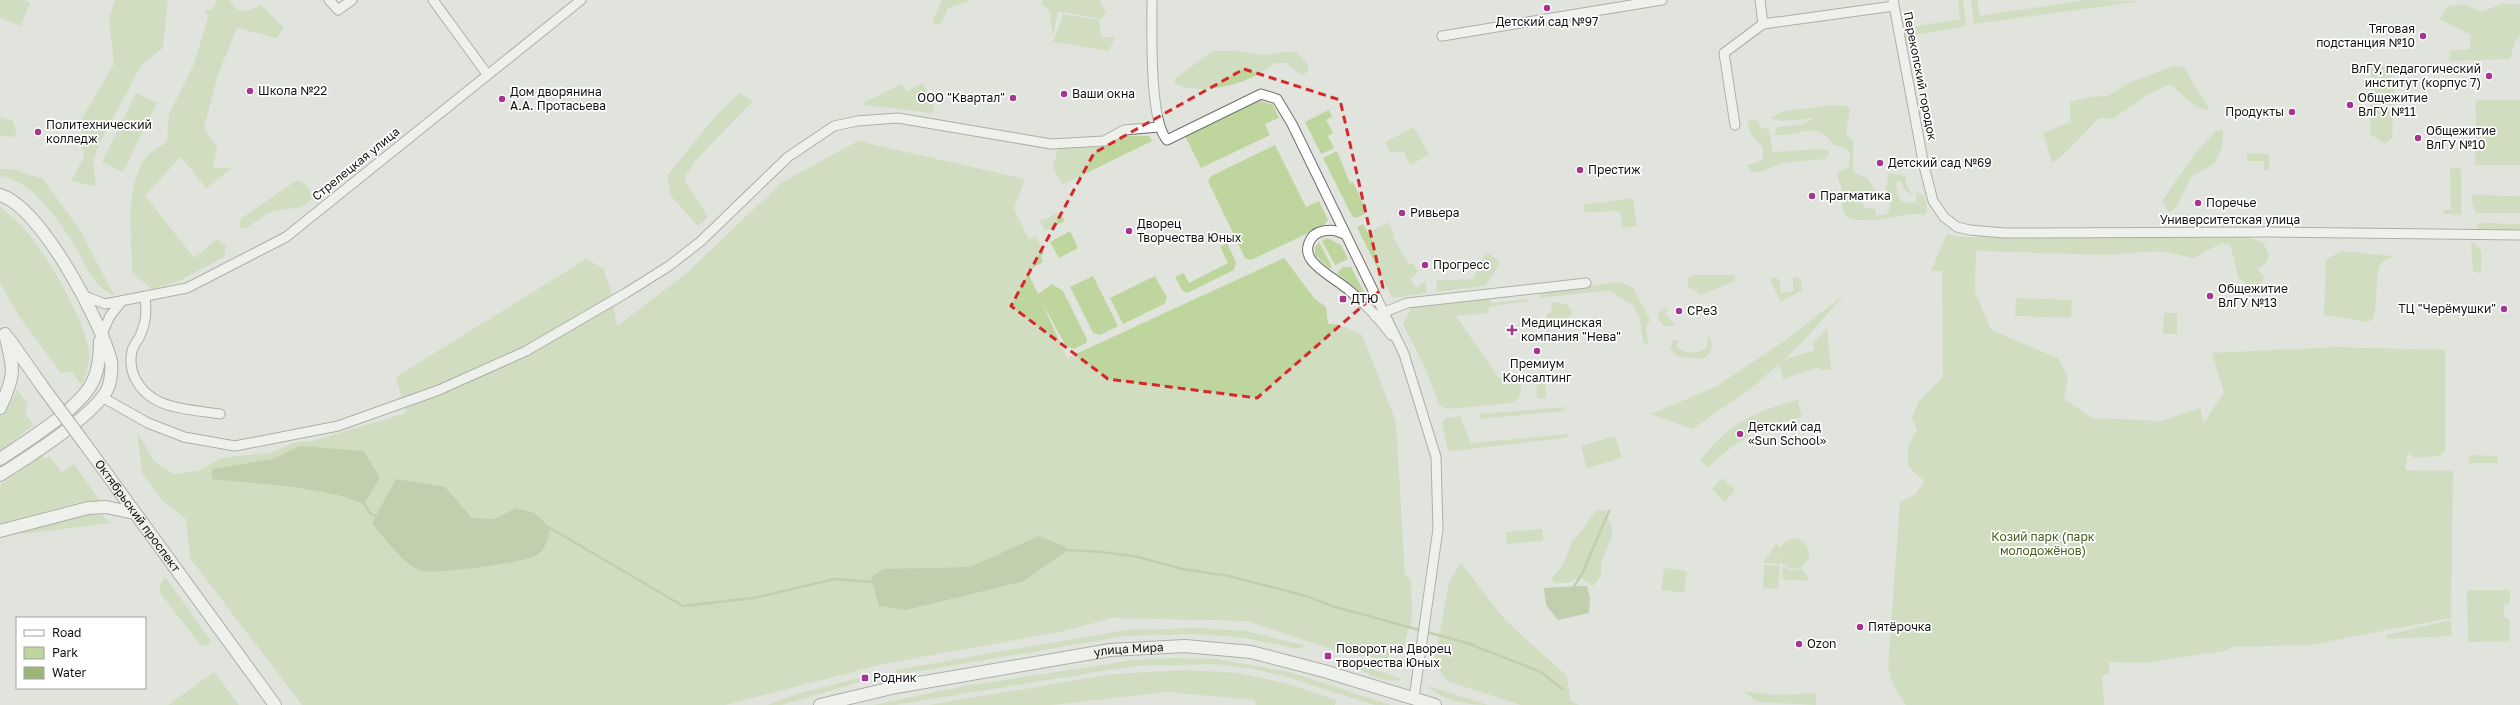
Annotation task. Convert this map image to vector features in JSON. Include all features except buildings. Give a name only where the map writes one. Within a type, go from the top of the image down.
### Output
[{"type":"main road","points":[[0,195],[7,197],[31,217],[48,238],[82,295],[111,362],[109,385],[93,409],[0,475]]},
{"type":"main road","points":[[0,408],[11,382],[14,370],[2,331]]},
{"type":"main road","name":"Октябрьский проспект","points":[[2,331],[274,705]]},
{"type":"main road","points":[[0,459],[81,399],[92,383],[100,362],[101,336]]},
{"type":"main road","points":[[0,531],[88,508],[106,507],[134,513]]},
{"type":"main road","name":"улица Мира","points":[[820,705],[896,688],[1110,650],[1185,646],[1251,652],[1324,671],[1435,705]]},
{"type":"street","points":[[330,0],[338,10],[352,0]]},
{"type":"street","points":[[433,0],[488,74]]},
{"type":"street","name":"Стрелецкая улица","points":[[82,295],[105,304],[187,288],[286,237],[581,0]]},
{"type":"street","points":[[1152,0],[1153,65],[1160,127],[1167,140],[1261,94],[1277,99],[1285,109],[1385,312],[1404,354],[1436,457],[1439,506],[1432,579],[1414,698]]},
{"type":"street","points":[[1442,36],[1662,0]]},
{"type":"street","points":[[1760,0],[1763,24]]},
{"type":"street","name":"Перекопский городок","points":[[1735,125],[1724,53],[1763,24],[1894,3],[1924,166],[1933,201],[1944,217]]},
{"type":"street","points":[[102,397],[148,423],[184,437],[235,446],[338,426],[439,390],[526,351],[626,293],[669,266],[701,241],[788,157],[834,126],[857,121],[898,118],[1051,144],[1104,141],[1124,130],[1160,127]]},
{"type":"street","name":"Университетская улица","points":[[1944,217],[1949,223],[1970,230],[2004,233],[2263,232],[2520,235]]},
{"type":"street","points":[[1346,235],[1333,229],[1317,232],[1308,241],[1308,251],[1312,261],[1351,292],[1375,316],[1404,354]]},
{"type":"street","points":[[1375,316],[1407,303],[1586,283]]},
{"type":"street","points":[[145,296],[147,312],[145,324],[132,351],[132,372],[141,390],[150,398],[175,407],[220,414]]},
{"type":"street","points":[[101,336],[110,316],[122,301]]},
{"type":"highlighted area","points":[[1244,69],[1340,100],[1383,288],[1257,398],[1108,379],[1011,306],[1094,153]]},
{"type":"green space","points":[[0,0],[23,0],[30,3],[21,26],[0,18]]},
{"type":"green space","points":[[115,0],[168,0],[163,48],[142,64],[100,142],[93,162],[96,186],[71,181],[84,157],[81,120],[114,64],[109,19]]},
{"type":"green space","points":[[217,0],[229,0],[238,11],[250,10],[261,5],[284,28],[277,38],[237,28],[217,77],[204,128],[217,148],[213,168],[232,168],[206,188],[181,157],[145,195],[194,258],[217,239],[226,246],[224,257],[177,282],[152,289],[132,273],[131,212],[135,181],[147,156],[167,142],[169,114],[194,64],[208,17],[205,10],[212,10]]},
{"type":"green space","points":[[942,0],[971,0],[948,8],[940,25],[932,23]]},
{"type":"green space","points":[[1043,0],[1099,0],[1106,12],[1101,19],[1058,11],[1053,36],[1050,12],[1041,3]]},
{"type":"green space","points":[[1958,0],[1963,0],[1966,26],[1914,35],[1915,46],[1907,48],[1903,20],[1908,9],[1911,27],[1960,19]]},
{"type":"green space","points":[[1971,0],[1977,0],[1980,16],[2085,0],[2143,1],[1974,24]]},
{"type":"green space","points":[[2504,3],[2520,5],[2520,36],[2515,41],[2510,59],[2449,61],[2450,51],[2470,49],[2471,35],[2440,19],[2446,7],[2464,4],[2481,12]]},
{"type":"green space","points":[[1063,14],[1099,20],[1101,37],[1115,37],[1109,51],[1053,42]]},
{"type":"green space","points":[[1212,51],[1236,51],[1261,55],[1291,51],[1297,53],[1308,65],[1308,71],[1302,76],[1287,63],[1275,63],[1254,77],[1227,86],[1200,89],[1187,88],[1175,84],[1175,79]]},
{"type":"green space","points":[[2371,65],[2390,66],[2394,92],[2392,138],[2385,144],[2370,134]]},
{"type":"green space","points":[[2174,66],[2184,68],[2210,110],[2197,108],[2170,84],[2145,96],[2113,119],[2099,118],[2063,155],[2052,163],[2043,133],[2070,122],[2070,102],[2089,97],[2108,96],[2128,83]]},
{"type":"green space","points":[[923,83],[934,105],[932,113],[865,105],[865,102],[901,84],[907,92]]},
{"type":"green space","points":[[136,93],[157,103],[123,172],[102,162]]},
{"type":"green space","points":[[740,93],[753,101],[694,162],[684,179],[708,217],[698,226],[671,196],[667,176],[718,113]]},
{"type":"green space","points":[[1258,100],[1273,105],[1279,118],[1265,124],[1270,135],[1201,168],[1185,136]]},
{"type":"green space","points":[[2476,100],[2520,100],[2520,165],[2475,165]]},
{"type":"green space","points":[[1834,105],[1847,106],[1850,109],[1846,133],[1853,142],[1853,172],[1868,179],[1877,195],[1874,199],[1862,193],[1862,203],[1865,208],[1875,209],[1876,216],[1889,213],[1890,203],[1886,189],[1889,173],[1906,176],[1906,183],[1912,195],[1906,191],[1900,181],[1896,183],[1897,193],[1902,202],[1916,203],[1916,192],[1925,196],[1927,211],[1924,215],[1917,214],[1868,220],[1857,220],[1848,217],[1843,211],[1842,190],[1837,174],[1849,166],[1850,155],[1847,148],[1833,145],[1827,137],[1814,131],[1775,135],[1777,127],[1803,124],[1814,118],[1781,121],[1770,118],[1784,111]]},
{"type":"green space","points":[[1329,110],[1332,117],[1326,120],[1333,133],[1328,136],[1334,148],[1321,154],[1305,122]]},
{"type":"green space","points":[[0,117],[12,120],[17,132],[13,137],[0,136]]},
{"type":"green space","points":[[1756,120],[1759,123],[1760,128],[1769,129],[1773,152],[1818,149],[1828,151],[1829,154],[1826,159],[1781,163],[1760,172],[1752,172],[1747,165],[1763,160],[1763,147],[1752,136],[1747,121]]},
{"type":"green space","points":[[1414,127],[1429,155],[1410,165],[1404,152],[1390,152],[1385,142]]},
{"type":"green space","points":[[2223,130],[2222,148],[2214,164],[2192,176],[2176,208],[2169,212],[2162,201],[2193,156],[2216,131]]},
{"type":"green space","points":[[1124,136],[1149,136],[1152,141],[1062,185],[1053,167],[1058,148],[1108,146]]},
{"type":"green space","points":[[858,141],[1025,179],[1014,209],[1029,239],[1036,236],[1044,253],[1041,256],[1043,262],[1027,271],[1038,294],[1052,284],[1063,291],[1087,339],[1086,343],[1074,349],[1066,346],[1042,303],[1067,358],[1284,258],[1314,298],[1326,307],[1328,324],[1341,325],[1362,335],[1396,422],[1405,575],[1411,580],[1412,618],[1404,645],[1392,649],[1387,660],[1340,652],[1247,621],[1113,618],[1064,631],[883,664],[725,705],[302,705],[190,558],[186,519],[162,500],[142,473],[137,432],[154,461],[174,474],[198,471],[221,458],[269,453],[296,442],[312,441],[406,413],[396,377],[586,259],[603,268],[610,288],[617,326],[688,272],[781,183]]},
{"type":"green space","points":[[1275,145],[1306,207],[1319,201],[1328,220],[1323,226],[1251,260],[1245,258],[1208,181],[1211,176]]},
{"type":"green space","points":[[1337,151],[1350,183],[1353,182],[1367,212],[1357,218],[1352,216],[1323,158]]},
{"type":"green space","points":[[2247,153],[2269,154],[2269,170],[2264,170],[2264,161],[2247,161]]},
{"type":"green space","points":[[2450,167],[2461,169],[2461,215],[2443,214],[2444,210],[2451,209]]},
{"type":"green space","points":[[0,169],[13,169],[43,179],[80,230],[114,295],[101,288],[91,276],[70,238],[44,203],[23,185],[12,179],[0,176]]},
{"type":"green space","points":[[297,180],[306,185],[314,198],[301,207],[270,212],[246,228],[241,228],[239,223],[242,218]]},
{"type":"green space","points":[[2473,195],[2520,196],[2520,213],[2476,213],[2471,201]]},
{"type":"green space","points":[[1633,198],[1637,226],[1623,228],[1620,211],[1585,212],[1583,205]]},
{"type":"green space","points":[[0,207],[19,223],[31,236],[52,267],[72,303],[86,338],[89,352],[88,364],[83,383],[80,383],[72,372],[61,373],[19,316],[0,283]]},
{"type":"green space","points":[[1060,212],[1065,221],[1045,231],[1040,221]]},
{"type":"green space","points":[[1388,222],[1395,236],[1393,237],[1409,265],[1413,263],[1418,272],[1410,279],[1416,288],[1426,281],[1426,293],[1395,298],[1391,296],[1357,227],[1363,224],[1368,233]]},
{"type":"green space","points":[[2477,223],[2520,224],[2520,231],[2479,231]]},
{"type":"green space","points":[[1070,231],[1078,248],[1059,258],[1050,242]]},
{"type":"green space","name":"Козий парк (парк молодожёнов)","points":[[1947,234],[1957,237],[2246,237],[2263,242],[2269,256],[2266,264],[2257,269],[2264,276],[2262,283],[2252,287],[2239,279],[2230,245],[2222,243],[2193,258],[2162,251],[2105,255],[1976,251],[1975,291],[1991,330],[2058,358],[2068,377],[2064,399],[2092,418],[2162,421],[2200,408],[2204,423],[2224,392],[2212,353],[2335,347],[2445,350],[2445,451],[2440,456],[2415,458],[2408,452],[2405,470],[2453,471],[2451,618],[2309,645],[2229,647],[2229,650],[2146,663],[2109,662],[2109,673],[2102,676],[2104,705],[1906,705],[1893,685],[1888,667],[1900,502],[1916,494],[1924,481],[1908,466],[1908,446],[1917,430],[1912,418],[1919,401],[1943,377],[1942,271],[1931,271]]},
{"type":"green space","points":[[1327,238],[1341,245],[1348,259],[1335,265],[1322,241]]},
{"type":"green space","points":[[1319,242],[1332,267],[1329,268],[1315,255],[1315,247]]},
{"type":"green space","points":[[2471,242],[2481,251],[2481,274],[2473,271]]},
{"type":"green space","points":[[1227,243],[1236,262],[1234,270],[1187,293],[1182,290],[1175,277],[1184,273],[1189,283],[1228,263],[1220,247]]},
{"type":"green space","points":[[2341,251],[2393,256],[2382,262],[2380,266],[2377,280],[2374,318],[2368,322],[2324,315],[2326,260]]},
{"type":"green space","points":[[1486,252],[1498,260],[1499,265],[1485,286],[1436,292],[1437,280],[1473,279]]},
{"type":"green space","points":[[1343,267],[1351,267],[1364,292],[1362,294],[1337,273]]},
{"type":"green space","points":[[1693,275],[1734,275],[1735,281],[1701,295],[1688,286],[1687,279]]},
{"type":"green space","points":[[1093,276],[1118,326],[1100,335],[1093,333],[1070,287]]},
{"type":"green space","points":[[1155,276],[1167,298],[1164,304],[1123,324],[1110,298]]},
{"type":"green space","points":[[1776,277],[1780,282],[1781,293],[1793,291],[1793,277],[1799,278],[1802,283],[1802,290],[1781,302],[1771,282],[1772,278]]},
{"type":"green space","points":[[1621,282],[1633,288],[1650,320],[1646,326],[1648,345],[1643,342],[1640,319],[1634,306],[1612,292],[1601,291],[1540,298],[1540,292]]},
{"type":"green space","points":[[1845,294],[1800,345],[1783,360],[1815,350],[1813,343],[1827,329],[1831,369],[1821,370],[1820,367],[1783,379],[1779,364],[1749,390],[1692,429],[1651,414],[1715,387],[1783,342]]},
{"type":"green space","points":[[2016,298],[2072,300],[2071,318],[2015,316]]},
{"type":"green space","points":[[1489,299],[1492,303],[1529,299],[1529,301],[1490,306],[1487,313],[1456,316],[1499,378],[1519,374],[1521,387],[1520,394],[1512,403],[1446,409],[1439,405],[1427,372],[1403,324],[1412,307]]},
{"type":"green space","points":[[1554,302],[1566,304],[1572,310],[1570,317],[1559,325],[1545,320],[1547,314],[1552,312],[1551,304]]},
{"type":"green space","points":[[1666,307],[1668,309],[1665,314],[1676,326],[1664,326],[1659,320],[1658,314]]},
{"type":"green space","points":[[2164,313],[2177,313],[2177,334],[2163,334]]},
{"type":"green space","points":[[1709,336],[1712,344],[1711,352],[1703,359],[1677,356],[1670,348],[1673,340],[1678,340],[1677,347],[1680,350],[1691,353],[1698,352],[1706,349]]},
{"type":"green space","points":[[1545,372],[1546,398],[1537,398],[1536,381]]},
{"type":"green space","points":[[17,390],[28,404],[25,414],[34,425],[0,451],[0,416],[9,406]]},
{"type":"green space","name":"Детский сад «Sun School»","points":[[1798,400],[1802,417],[1776,424],[1751,435],[1729,449],[1709,467],[1700,461],[1721,437],[1743,420],[1768,409]]},
{"type":"green space","points":[[1565,407],[1565,411],[1480,419],[1479,414]]},
{"type":"green space","points":[[1460,416],[1471,443],[1569,434],[1566,438],[1452,451],[1448,449],[1442,423],[1446,418]]},
{"type":"green space","points":[[1615,436],[1622,458],[1587,468],[1581,446]]},
{"type":"green space","points":[[42,455],[44,459],[50,457],[62,472],[74,464],[101,502],[84,501],[0,524],[0,485]]},
{"type":"green space","points":[[2469,455],[2498,456],[2497,463],[2469,463]]},
{"type":"green space","points":[[1722,478],[1735,490],[1725,502],[1712,489]]},
{"type":"green space","points":[[1604,510],[1612,527],[1612,537],[1601,562],[1601,575],[1593,586],[1581,578],[1566,583],[1555,583],[1551,579],[1563,565],[1572,541],[1582,531],[1595,511]]},
{"type":"green space","points":[[88,513],[102,515],[111,523],[22,534],[22,531]]},
{"type":"green space","points":[[1542,529],[1543,541],[1507,544],[1506,532]]},
{"type":"green space","points":[[1794,539],[1805,543],[1809,554],[1805,565],[1794,569],[1783,565],[1779,554],[1783,543]]},
{"type":"green space","points":[[1776,544],[1780,547],[1778,554],[1781,564],[1763,563]]},
{"type":"green space","points":[[1461,563],[1505,620],[1567,676],[1571,701],[1579,705],[1521,705],[1447,681],[1434,663],[1449,582]]},
{"type":"green space","points":[[1764,565],[1780,566],[1778,589],[1763,588]]},
{"type":"green space","points":[[1783,567],[1792,571],[1802,569],[1810,581],[1782,579]]},
{"type":"green space","points":[[1664,568],[1687,571],[1684,593],[1661,590]]},
{"type":"green space","points":[[164,578],[166,578],[209,638],[211,643],[205,646],[199,643],[161,594],[159,589]]},
{"type":"green space","points":[[2470,590],[2510,590],[2510,603],[2504,605],[2504,617],[2510,620],[2509,641],[2468,642],[2467,592]]},
{"type":"green space","points":[[2451,620],[2452,636],[2386,639],[2386,635]]},
{"type":"green space","points":[[1198,628],[1246,631],[1306,646],[1297,649],[1245,638],[1198,634],[1126,636],[896,675],[895,670],[1125,630]]},
{"type":"green space","points":[[1171,658],[1216,659],[1290,672],[1391,705],[1374,705],[1290,678],[1250,668],[1215,664],[1134,666],[895,705],[873,705],[965,686],[1134,660]]},
{"type":"green space","points":[[1349,662],[1403,679],[1382,679],[1360,670]]},
{"type":"green space","points":[[1186,670],[1240,673],[1291,685],[1336,700],[1335,705],[1256,705],[1254,700],[1167,692],[1053,705],[929,705],[1114,674]]},
{"type":"green space","points":[[214,672],[239,705],[168,705]]},
{"type":"green space","points":[[859,678],[860,682],[782,705],[767,705],[797,694]]},
{"type":"green space","points":[[1428,686],[1488,705],[1464,703],[1448,699],[1433,691]]},
{"type":"green space","points":[[1744,691],[1772,695],[1816,693],[1816,705],[1757,702]]},
{"type":"water","points":[[300,446],[364,451],[380,478],[364,504],[338,495],[294,487],[212,479],[212,469],[273,459]]},
{"type":"water","points":[[396,479],[445,487],[472,518],[495,519],[516,508],[535,513],[550,528],[546,544],[539,554],[514,562],[431,572],[416,568],[409,564],[395,551],[372,523]]},
{"type":"water","points":[[1039,536],[1064,546],[1068,550],[1024,581],[906,610],[879,606],[871,577],[883,569],[970,567]]},
{"type":"water","points":[[1587,586],[1590,598],[1589,613],[1558,620],[1546,605],[1544,588]]},
{"type":"waterway","points":[[364,504],[371,514],[376,516]]},
{"type":"waterway","points":[[1573,588],[1583,572],[1609,511]]},
{"type":"waterway","points":[[550,528],[683,606],[753,598],[835,579],[872,582]]},
{"type":"waterway","points":[[1068,550],[1102,552],[1138,557],[1182,569],[1229,576],[1306,596],[1332,606],[1467,643],[1541,672],[1562,689]]},
{"type":"place","name":"Детский сад №97","points":[[1547,8]]},
{"type":"place","name":"Тяговая подстанция №10","points":[[2423,36]]},
{"type":"place","name":"ВлГУ, педагогический институт (корпус 7)","points":[[2489,76]]},
{"type":"place","name":"Школа №22","points":[[250,91]]},
{"type":"place","name":"Ваши окна","points":[[1064,94]]},
{"type":"place","name":"ООО \"Квартал\"","points":[[1013,98]]},
{"type":"place","name":"Дом дворянина А.А. Протасьева","points":[[502,99]]},
{"type":"place","name":"Общежитие ВлГУ №11","points":[[2350,105]]},
{"type":"place","name":"Продукты","points":[[2292,112]]},
{"type":"place","name":"Политехнический колледж","points":[[38,132]]},
{"type":"place","name":"Общежитие ВлГУ №10","points":[[2418,138]]},
{"type":"place","name":"Детский сад №69","points":[[1880,163]]},
{"type":"place","name":"Престиж","points":[[1580,170]]},
{"type":"place","name":"Прагматика","points":[[1812,196]]},
{"type":"place","name":"Поречье","points":[[2198,203]]},
{"type":"place","name":"Ривьера","points":[[1402,213]]},
{"type":"place","name":"Дворец Творчества Юных","points":[[1129,231]]},
{"type":"place","name":"Прогресс","points":[[1425,265]]},
{"type":"place","name":"Общежитие ВлГУ №13","points":[[2210,296]]},
{"type":"place","name":"ДТЮ","points":[[1343,299]]},
{"type":"place","name":"ТЦ \"Черёмушки\"","points":[[2504,309]]},
{"type":"place","name":"СРеЗ","points":[[1679,311]]},
{"type":"place","name":"Медицинская компания \"Нева\"","points":[[1512,330]]},
{"type":"place","name":"Премиум Консалтинг","points":[[1537,351]]},
{"type":"place","name":"Детский сад «Sun School»","points":[[1740,434]]},
{"type":"place","name":"Пятёрочка","points":[[1860,627]]},
{"type":"place","name":"Ozon","points":[[1799,644]]},
{"type":"place","name":"Поворот на Дворец творчества Юных","points":[[1328,656]]},
{"type":"place","name":"Родник","points":[[865,678]]}]
